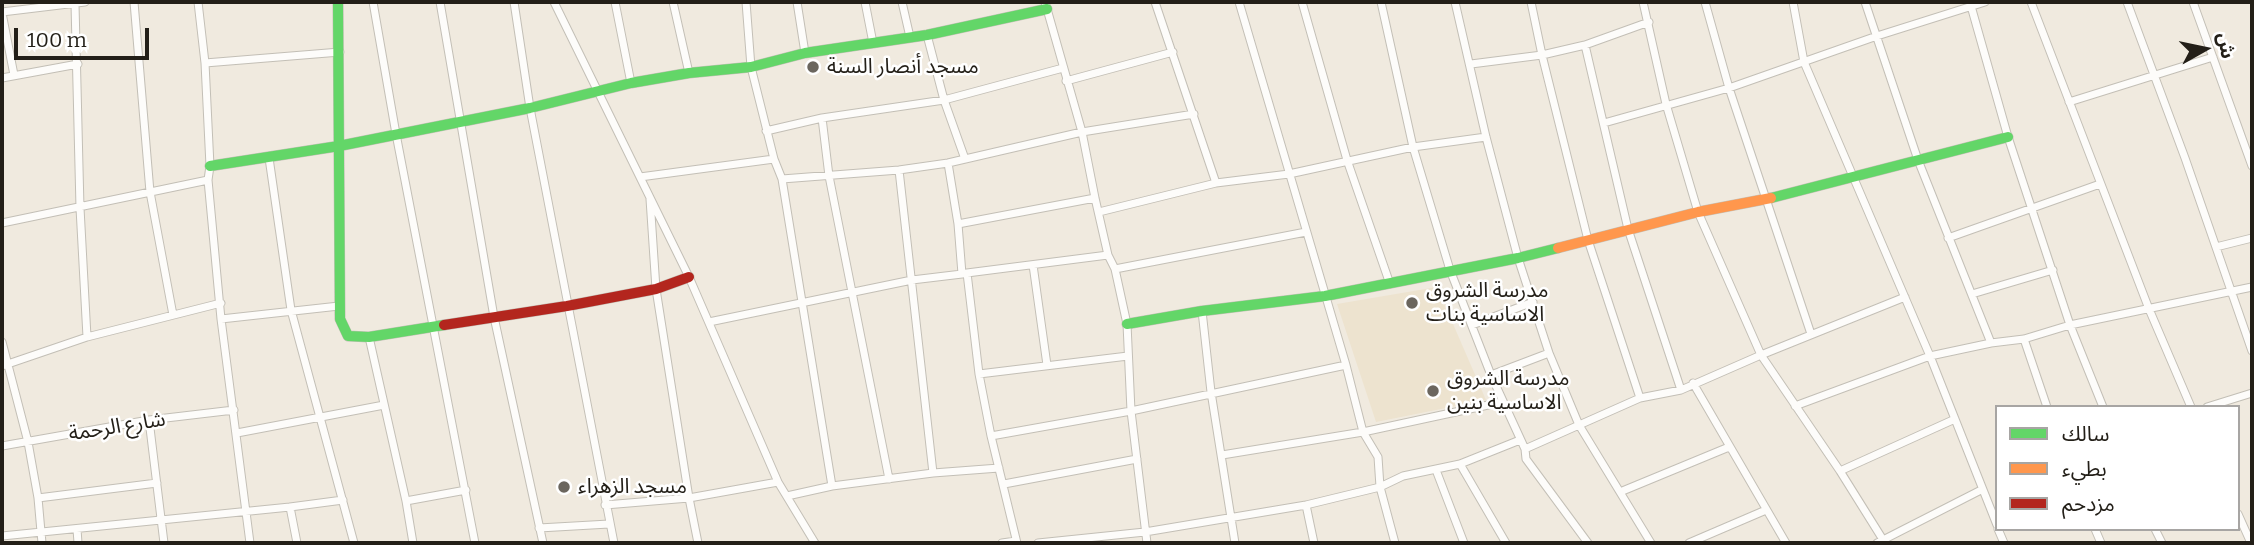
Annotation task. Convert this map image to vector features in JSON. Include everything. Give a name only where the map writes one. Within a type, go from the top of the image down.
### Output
[{"type":"street","points":[[14,75],[2,12],[85,2]]},
{"type":"street","points":[[134,2],[150,192],[173,316]]},
{"type":"street","points":[[198,2],[205,64],[210,166],[208,180],[221,319],[250,543]]},
{"type":"street","points":[[338,2],[339,306],[340,319],[348,336],[369,337],[567,306],[656,289],[689,277]]},
{"type":"street","points":[[373,2],[475,543]]},
{"type":"street","points":[[440,2],[494,317],[542,543]]},
{"type":"street","points":[[514,2],[530,108],[614,543]]},
{"type":"street","points":[[554,2],[689,277],[778,482],[815,543]]},
{"type":"street","points":[[615,2],[631,83]]},
{"type":"street","points":[[673,2],[689,73]]},
{"type":"street","points":[[746,2],[751,67],[766,131],[782,179],[832,486]]},
{"type":"street","points":[[797,2],[805,53]]},
{"type":"street","points":[[865,2],[873,43]]},
{"type":"street","points":[[902,2],[910,37]]},
{"type":"street","points":[[1156,2],[1216,183]]},
{"type":"street","points":[[1239,2],[1346,365],[1363,432],[1378,457],[1380,487],[1395,543]]},
{"type":"street","points":[[1302,2],[1347,160],[1390,284]]},
{"type":"street","points":[[1381,2],[1413,147],[1450,270],[1490,375],[1525,449],[1526,459],[1588,543]]},
{"type":"street","points":[[1455,2],[1486,137],[1518,258],[1549,353],[1579,425],[1651,543]]},
{"type":"street","points":[[1531,2],[1588,240],[1640,398]]},
{"type":"street","points":[[1643,2],[1666,104],[1698,212],[1761,355],[1840,471],[1882,542],[1982,490]]},
{"type":"street","points":[[1705,2],[1729,88],[1811,334]]},
{"type":"street","points":[[1793,2],[1804,62],[1930,356],[1995,519]]},
{"type":"street","points":[[1865,2],[1917,160],[1991,343]]},
{"type":"street","points":[[1604,123],[1729,88],[1877,36],[1985,2]]},
{"type":"street","points":[[2031,2],[2149,309],[2190,405]]},
{"type":"street","points":[[2127,2],[2252,351]]},
{"type":"street","points":[[2193,2],[2250,150],[2252,166]]},
{"type":"street","points":[[75,4],[80,208],[87,337]]},
{"type":"street","points":[[210,166],[339,146],[461,122],[631,83],[689,73],[751,67],[805,53],[927,35],[1046,5],[1082,132],[1094,198],[1100,212],[1108,255],[1115,269],[1127,324],[1131,411],[1147,543]]},
{"type":"street","points":[[1971,6],[2007,137],[2070,325],[2102,405]]},
{"type":"street","points":[[1471,64],[1542,55],[1585,45],[1649,22]]},
{"type":"street","points":[[927,35],[944,100],[965,159]]},
{"type":"street","points":[[1585,45],[1628,229],[1681,390]]},
{"type":"street","points":[[205,64],[340,52]]},
{"type":"street","points":[[1066,80],[1173,52]]},
{"type":"street","points":[[2070,102],[2213,57]]},
{"type":"street","points":[[2,78],[78,64]]},
{"type":"street","points":[[766,131],[821,118],[944,100],[1063,68]]},
{"type":"street","points":[[782,179],[899,170],[948,163],[1082,132],[1194,114]]},
{"type":"street","points":[[821,118],[829,176],[889,479]]},
{"type":"street","points":[[1100,212],[1216,183],[1289,174],[1413,147],[1486,137]]},
{"type":"street","points":[[1127,324],[1202,311],[1325,296],[1518,258],[1698,212],[1765,200],[2007,137]]},
{"type":"street","points":[[269,158],[291,310],[354,543]]},
{"type":"street","points":[[640,177],[774,159]]},
{"type":"street","points":[[948,163],[979,374],[1017,542],[1002,543]]},
{"type":"street","points":[[899,170],[933,473]]},
{"type":"street","points":[[2,223],[208,180]]},
{"type":"street","points":[[1948,238],[2101,184]]},
{"type":"street","points":[[649,195],[656,289],[698,543]]},
{"type":"street","points":[[958,224],[1094,198]]},
{"type":"street","points":[[1115,269],[1306,232]]},
{"type":"street","points":[[2216,247],[2252,238]]},
{"type":"street","points":[[709,322],[912,280],[1108,255]]},
{"type":"street","points":[[1033,265],[1047,365]]},
{"type":"street","points":[[1972,294],[2053,270]]},
{"type":"street","points":[[1795,406],[1930,356],[2024,339],[2070,325],[2252,287]]},
{"type":"street","points":[[1525,449],[1640,398],[1681,390],[1905,297]]},
{"type":"street","points":[[1472,325],[1533,302]]},
{"type":"street","points":[[4,365],[87,337],[221,303]]},
{"type":"street","points":[[221,319],[339,306]]},
{"type":"street","points":[[1202,311],[1211,393],[1235,543]]},
{"type":"street","points":[[369,337],[413,543]]},
{"type":"street","points":[[2024,339],[2046,405]]},
{"type":"street","points":[[2,342],[4,365],[28,442],[38,498],[42,543]]},
{"type":"street","points":[[1490,375],[1549,353]]},
{"type":"street","points":[[979,374],[1128,356]]},
{"type":"street","points":[[991,436],[1131,411],[1346,365]]},
{"type":"street","points":[[1693,383],[1786,543]]},
{"type":"street","points":[[2213,405],[2252,393]]},
{"type":"street","points":[[1222,455],[1363,432],[1502,402]]},
{"type":"street","points":[[237,433],[384,405]]},
{"type":"street","name":"شارع الرحمة","points":[[2,446],[149,421],[234,410]]},
{"type":"street","points":[[1840,471],[1955,419]]},
{"type":"street","points":[[149,421],[164,543]]},
{"type":"street","points":[[1038,543],[1145,532],[1306,505],[1380,487],[1403,476],[1460,464],[1520,440]]},
{"type":"street","points":[[1620,492],[1729,447]]},
{"type":"street","points":[[1004,484],[1137,459]]},
{"type":"street","points":[[1460,464],[1506,543]]},
{"type":"street","points":[[787,496],[832,486],[933,473],[999,468]]},
{"type":"street","points":[[1436,470],[1464,543]]},
{"type":"street","points":[[606,505],[689,498],[778,482]]},
{"type":"street","points":[[38,498],[157,483]]},
{"type":"street","points":[[406,501],[467,490]]},
{"type":"street","points":[[1987,499],[1995,496]]},
{"type":"street","points":[[2,536],[343,500]]},
{"type":"street","points":[[1306,505],[1314,543]]},
{"type":"street","points":[[290,507],[297,543]]},
{"type":"street","points":[[1689,543],[1766,510]]},
{"type":"street","points":[[2240,518],[2251,543]]},
{"type":"street","points":[[539,528],[609,524]]},
{"type":"street","points":[[77,528],[78,543]]},
{"type":"shaded area","points":[[1437,287],[1486,400],[1376,422],[1337,304]]},
{"type":"traffic: fast","points":[[338,2],[340,319],[348,336],[369,337],[444,325]]},
{"type":"traffic: fast","points":[[210,166],[339,146],[530,108],[631,83],[689,73],[751,67],[805,53],[927,35],[1047,9]]},
{"type":"traffic: fast","points":[[1771,198],[2008,137]]},
{"type":"traffic: fast","points":[[1127,324],[1202,311],[1325,296],[1558,248]]},
{"type":"traffic: slow","points":[[1558,248],[1698,212],[1771,198]]},
{"type":"traffic: jam","points":[[444,325],[656,289],[689,277]]},
{"type":"place","name":"مسجد أنصار السنة","points":[[813,67]]},
{"type":"place","name":"مدرسة الشروق الاساسية بنات","points":[[1412,303]]},
{"type":"place","name":"مدرسة الشروق الاساسية بنين","points":[[1433,391]]},
{"type":"place","name":"مسجد الزهراء","points":[[564,487]]}]
